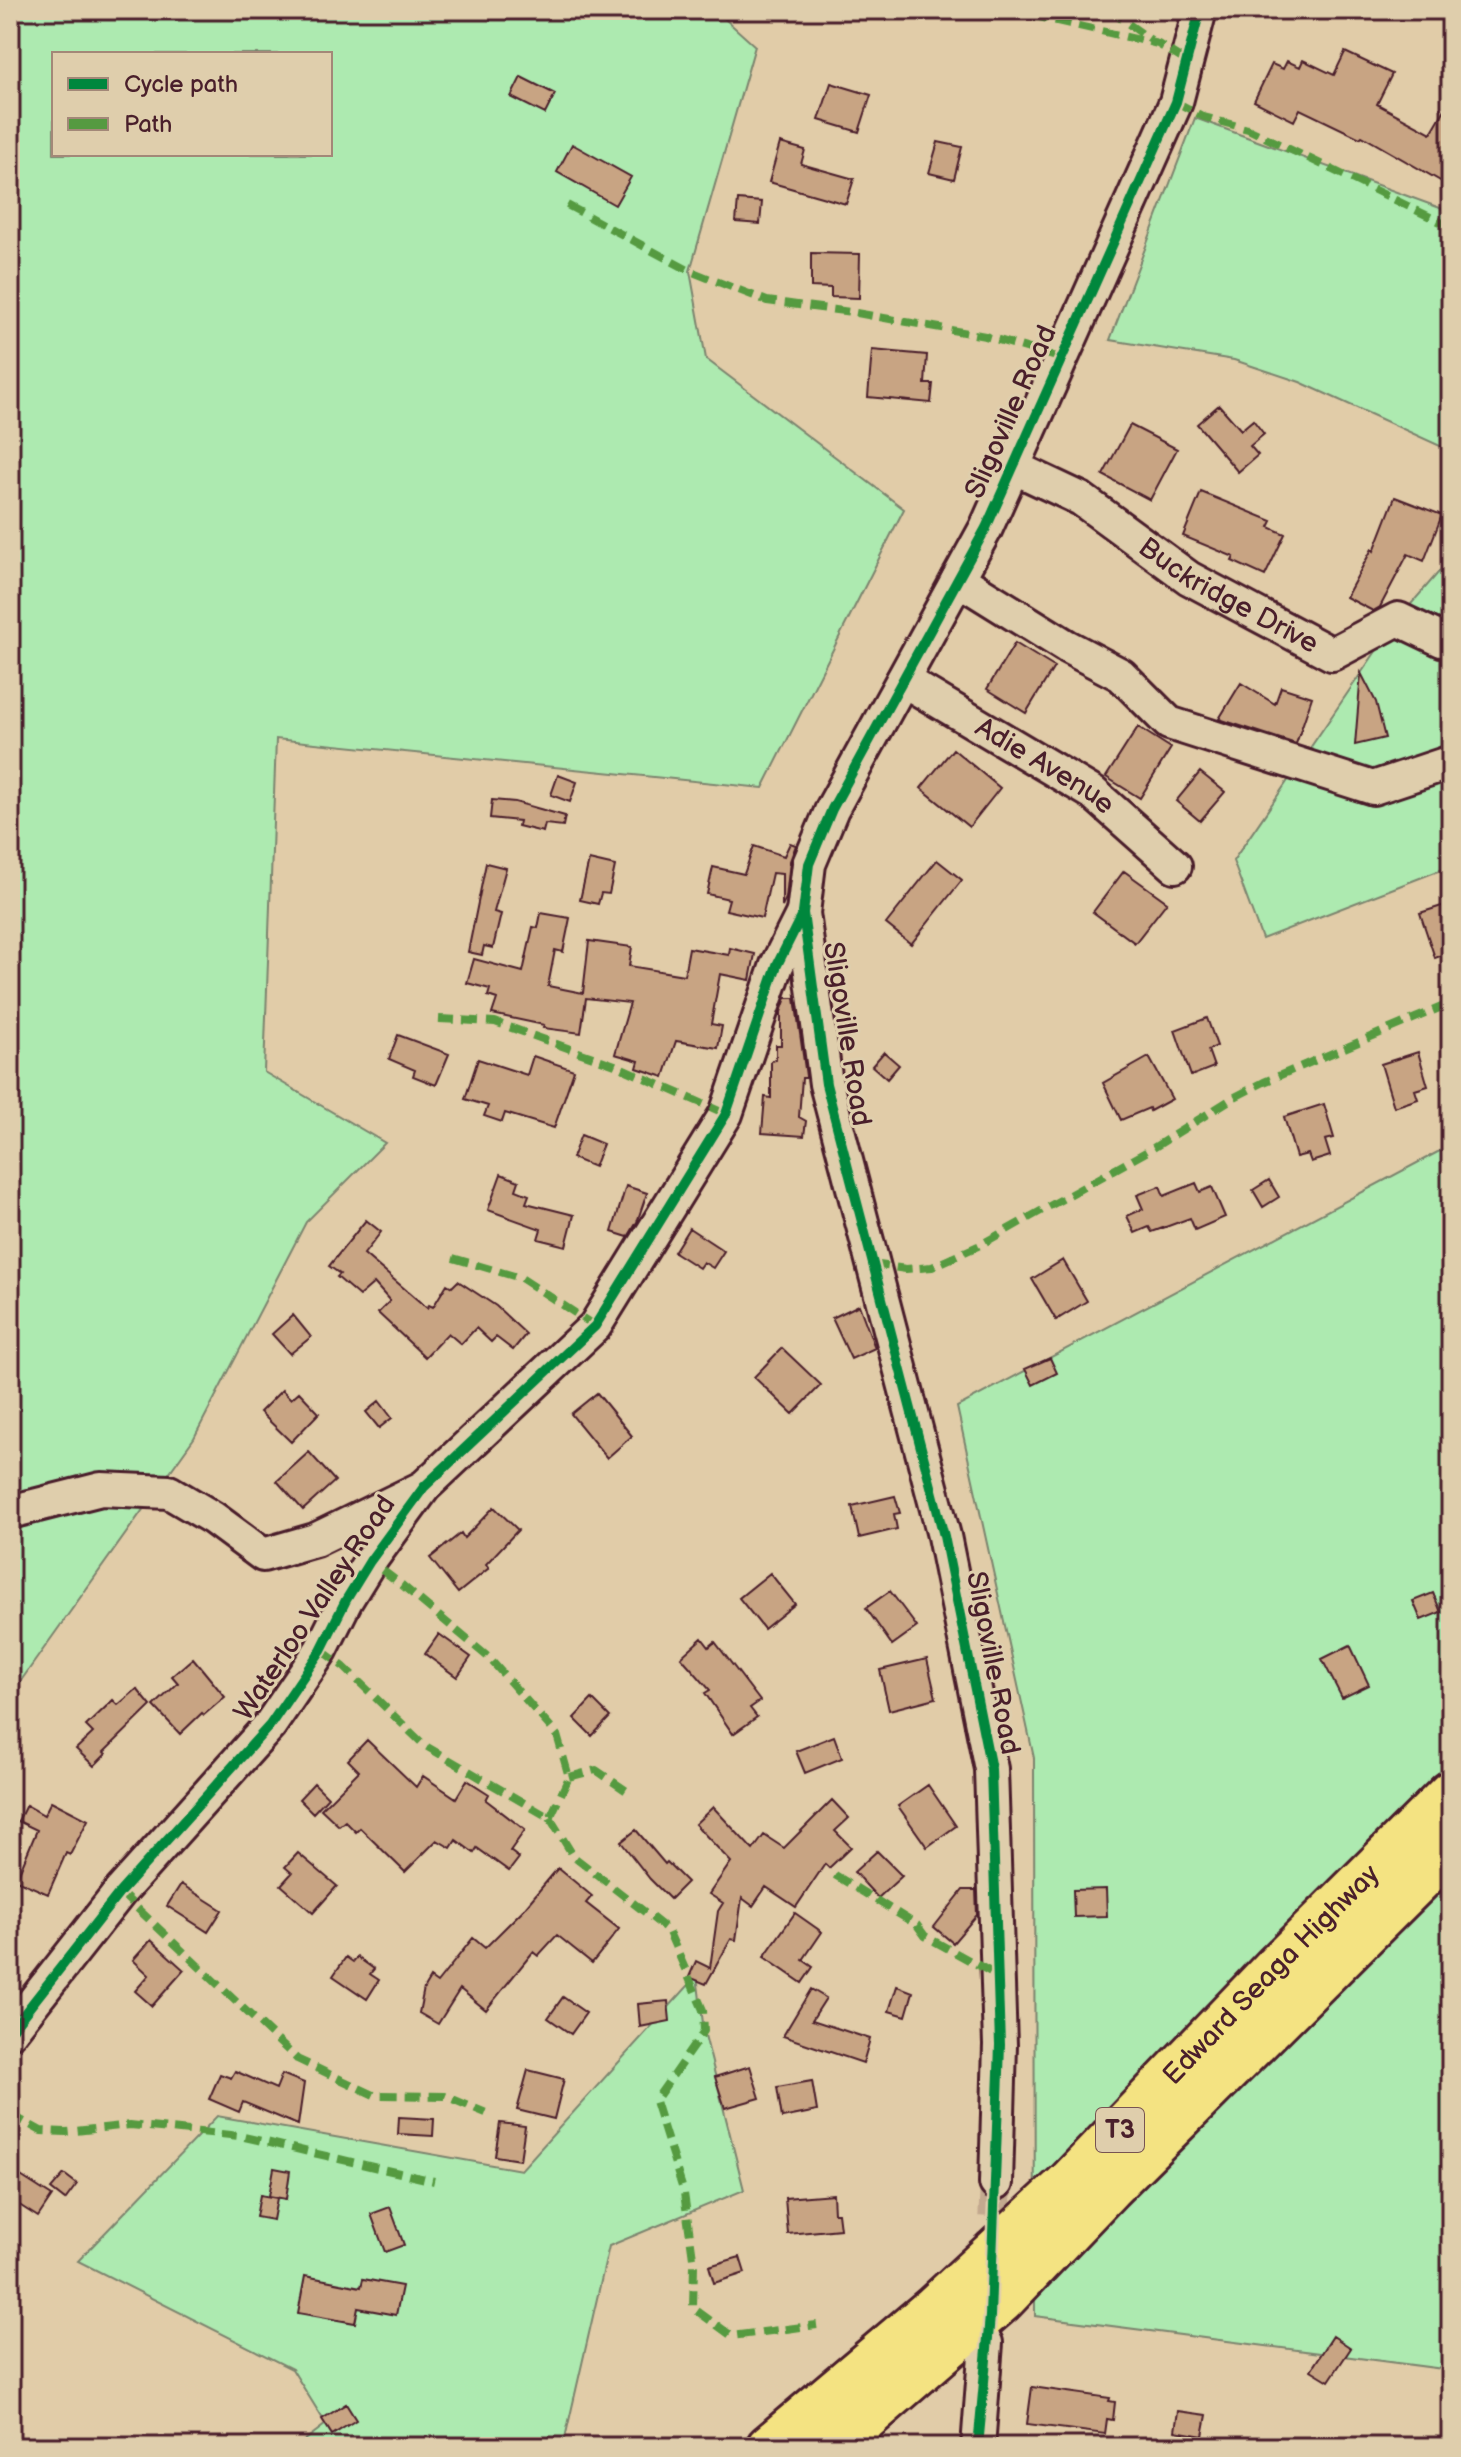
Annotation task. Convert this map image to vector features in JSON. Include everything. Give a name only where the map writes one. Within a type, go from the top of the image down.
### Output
[{"type":"highway","name":"Edward Seaga Highway","points":[[769,2447],[935,2307],[1070,2182],[1275,1968],[1451,1793]]},
{"type":"highway","name":"Edward Seaga Highway","points":[[832,2447],[1002,2300],[1109,2188],[1451,1848]]},
{"type":"street","name":"Sligoville Road","points":[[996,2183],[1000,2045],[991,1769],[944,1536],[826,1084],[803,913],[809,864],[832,809],[986,528],[1176,102],[1200,10]]},
{"type":"street","name":"Buckridge Drive","points":[[1013,467],[1081,499],[1189,578],[1332,654],[1398,619],[1442,640],[1451,639]]},
{"type":"street","points":[[958,579],[1066,646],[1121,675],[1169,723],[1373,788],[1451,762]]},
{"type":"street","name":"Adie Avenue","points":[[903,680],[1093,793],[1175,866]]},
{"type":"street","name":"Waterloo Valley Road","points":[[10,2032],[120,1892],[270,1725],[321,1650],[370,1561],[424,1487],[595,1326],[726,1114],[777,965],[803,913]]},
{"type":"street","points":[[10,1512],[101,1489],[169,1492],[213,1518],[263,1555],[315,1540],[424,1487]]},
{"type":"street","points":[[978,2447],[986,2343]]},
{"type":"green space","points":[[10,10],[715,10],[755,46],[690,271],[706,359],[904,509],[763,788],[276,739],[264,1072],[385,1143],[306,1222],[194,1438],[10,1696]]},
{"type":"green space","points":[[1195,118],[1451,212],[1451,451],[1300,382],[1234,360],[1110,340]]},
{"type":"green space","points":[[1451,558],[1451,866],[1262,939],[1233,861],[1398,619]]},
{"type":"green space","points":[[1451,1145],[1451,2370],[1035,2316],[1034,1758],[957,1407]]},
{"type":"green space","points":[[697,1976],[704,2031],[744,2190],[609,2246],[563,2447],[296,2447],[326,2424],[292,2369],[78,2261],[217,2116],[521,2170]]},
{"type":"building","points":[[1345,52],[1392,74],[1377,104],[1431,133],[1451,99],[1451,187],[1362,136],[1360,138],[1300,109],[1294,121],[1254,101],[1272,64],[1283,69],[1287,61],[1300,67],[1303,60],[1334,75]]},
{"type":"building","points":[[521,77],[555,94],[545,114],[511,97]]},
{"type":"building","points":[[831,83],[871,95],[859,132],[819,120]]},
{"type":"building","points":[[938,142],[962,147],[954,179],[929,173]]},
{"type":"building","points":[[780,143],[805,150],[801,164],[854,179],[846,204],[769,182]]},
{"type":"building","points":[[572,144],[631,177],[615,205],[557,172]]},
{"type":"building","points":[[738,200],[762,202],[760,224],[736,222]]},
{"type":"building","points":[[811,253],[860,254],[859,298],[831,297],[831,288],[811,287]]},
{"type":"building","points":[[872,350],[927,355],[925,384],[933,384],[931,403],[868,397]]},
{"type":"building","points":[[1219,405],[1241,430],[1253,420],[1264,434],[1250,446],[1258,455],[1238,472],[1197,424]]},
{"type":"building","points":[[1130,425],[1177,449],[1150,500],[1103,475]]},
{"type":"building","points":[[1201,492],[1272,521],[1269,527],[1285,534],[1265,576],[1232,561],[1234,557],[1183,536]]},
{"type":"building","points":[[1395,497],[1442,515],[1424,561],[1408,554],[1380,607],[1373,611],[1346,597],[1372,549],[1374,551]]},
{"type":"building","points":[[1015,643],[1054,667],[1026,713],[987,689]]},
{"type":"building","points":[[1361,673],[1376,702],[1385,738],[1355,745]]},
{"type":"building","points":[[1241,683],[1275,704],[1281,687],[1312,697],[1296,744],[1219,719]]},
{"type":"building","points":[[1138,727],[1171,748],[1140,798],[1106,777]]},
{"type":"building","points":[[953,749],[1000,788],[969,827],[921,788]]},
{"type":"building","points":[[1200,772],[1225,792],[1200,821],[1176,801]]},
{"type":"building","points":[[558,775],[577,782],[570,802],[551,795]]},
{"type":"building","points":[[492,800],[515,802],[565,816],[563,826],[545,824],[543,832],[518,826],[519,821],[490,818]]},
{"type":"building","points":[[790,843],[796,845],[782,907],[782,874],[772,873],[762,918],[726,910],[729,899],[707,894],[713,867],[744,874],[754,846],[784,856]]},
{"type":"building","points":[[589,860],[615,866],[609,894],[601,893],[598,904],[580,900]]},
{"type":"building","points":[[937,860],[962,880],[911,944],[886,924]]},
{"type":"building","points":[[486,863],[506,868],[494,912],[501,914],[493,948],[484,946],[482,955],[468,952]]},
{"type":"building","points":[[1124,871],[1167,902],[1135,943],[1093,912]]},
{"type":"building","points":[[1448,904],[1451,913],[1451,952],[1435,958],[1420,913]]},
{"type":"building","points":[[541,913],[570,918],[563,952],[555,950],[548,986],[583,993],[589,941],[632,947],[629,966],[684,975],[689,948],[729,955],[730,948],[755,954],[750,980],[720,974],[711,1024],[722,1026],[718,1048],[676,1041],[664,1077],[637,1068],[639,1061],[615,1054],[630,1003],[586,998],[581,1033],[543,1028],[544,1025],[492,1014],[497,999],[488,996],[490,989],[467,983],[474,959],[523,972],[533,927],[538,928]]},
{"type":"building","points":[[786,998],[795,998],[806,1076],[802,1078],[799,1117],[806,1121],[804,1136],[762,1133],[765,1097],[771,1098],[771,1061],[776,1060],[776,1045],[781,1045],[781,1012]]},
{"type":"building","points":[[1207,1018],[1217,1046],[1208,1050],[1214,1067],[1191,1076],[1175,1030]]},
{"type":"building","points":[[398,1035],[449,1054],[436,1085],[413,1076],[415,1070],[389,1059]]},
{"type":"building","points":[[884,1052],[899,1065],[887,1079],[872,1066]]},
{"type":"building","points":[[1418,1052],[1428,1086],[1415,1090],[1418,1099],[1394,1107],[1381,1064]]},
{"type":"building","points":[[533,1056],[574,1070],[554,1128],[505,1113],[502,1122],[484,1116],[488,1106],[465,1099],[478,1059],[527,1075]]},
{"type":"building","points":[[1149,1057],[1172,1099],[1150,1111],[1149,1108],[1121,1120],[1103,1083]]},
{"type":"building","points":[[1324,1104],[1334,1138],[1325,1140],[1330,1156],[1311,1162],[1308,1154],[1296,1157],[1284,1117]]},
{"type":"building","points":[[581,1135],[603,1144],[594,1167],[572,1158]]},
{"type":"building","points":[[501,1174],[519,1181],[516,1190],[529,1195],[526,1203],[574,1215],[566,1246],[538,1239],[541,1229],[488,1210]]},
{"type":"building","points":[[1269,1180],[1279,1197],[1263,1207],[1253,1190]]},
{"type":"building","points":[[1196,1183],[1200,1192],[1212,1187],[1225,1217],[1195,1230],[1190,1218],[1152,1232],[1149,1227],[1135,1233],[1127,1216],[1143,1209],[1137,1195],[1160,1186],[1164,1196]]},
{"type":"building","points":[[626,1186],[647,1193],[628,1237],[612,1232]]},
{"type":"building","points":[[366,1220],[381,1232],[364,1254],[427,1308],[429,1305],[433,1307],[447,1284],[452,1287],[458,1281],[496,1306],[526,1334],[513,1350],[496,1337],[491,1342],[476,1328],[461,1344],[448,1333],[425,1357],[378,1313],[390,1301],[374,1283],[359,1296],[329,1266]]},
{"type":"building","points":[[689,1228],[724,1251],[713,1268],[703,1262],[699,1268],[674,1252]]},
{"type":"building","points":[[1063,1260],[1087,1301],[1056,1320],[1032,1279]]},
{"type":"building","points":[[859,1305],[875,1348],[851,1359],[832,1318]]},
{"type":"building","points":[[293,1315],[311,1337],[290,1354],[272,1334]]},
{"type":"building","points":[[782,1348],[821,1385],[793,1414],[754,1377]]},
{"type":"building","points":[[1050,1358],[1057,1373],[1033,1385],[1025,1369]]},
{"type":"building","points":[[282,1390],[291,1399],[299,1392],[319,1413],[291,1442],[260,1412]]},
{"type":"building","points":[[597,1393],[632,1436],[607,1458],[571,1414]]},
{"type":"building","points":[[379,1401],[392,1418],[379,1428],[366,1412]]},
{"type":"building","points":[[309,1452],[335,1481],[303,1510],[277,1481]]},
{"type":"building","points":[[895,1496],[900,1513],[894,1514],[897,1529],[859,1538],[852,1506]]},
{"type":"building","points":[[494,1507],[518,1530],[486,1564],[489,1568],[458,1593],[430,1558],[461,1533],[464,1538]]},
{"type":"building","points":[[770,1573],[795,1604],[764,1629],[739,1598]]},
{"type":"building","points":[[890,1591],[917,1627],[892,1645],[866,1608]]},
{"type":"building","points":[[1433,1593],[1441,1612],[1421,1620],[1413,1601]]},
{"type":"building","points":[[439,1634],[471,1657],[457,1677],[425,1654]]},
{"type":"building","points":[[702,1638],[709,1647],[715,1642],[760,1701],[750,1708],[757,1717],[733,1734],[705,1693],[710,1690],[681,1657]]},
{"type":"building","points":[[1350,1645],[1369,1685],[1342,1698],[1322,1659]]},
{"type":"building","points":[[193,1658],[225,1697],[180,1734],[154,1706],[178,1683],[172,1676]]},
{"type":"building","points":[[927,1659],[936,1698],[889,1710],[880,1670]]},
{"type":"building","points":[[137,1689],[151,1706],[94,1766],[76,1749],[93,1733],[86,1726],[113,1700],[118,1705]]},
{"type":"building","points":[[592,1699],[610,1717],[592,1736],[574,1718]]},
{"type":"building","points":[[834,1736],[842,1758],[805,1773],[796,1751]]},
{"type":"building","points":[[367,1740],[416,1787],[423,1776],[456,1798],[467,1780],[489,1794],[486,1800],[525,1830],[510,1851],[519,1858],[509,1871],[477,1848],[474,1853],[456,1840],[451,1848],[437,1840],[405,1872],[360,1828],[356,1832],[345,1821],[339,1826],[321,1809],[359,1771],[348,1760]]},
{"type":"building","points":[[314,1783],[328,1797],[313,1813],[299,1799]]},
{"type":"building","points":[[928,1785],[956,1826],[927,1847],[898,1806]]},
{"type":"building","points":[[832,1800],[849,1818],[835,1831],[851,1847],[829,1868],[825,1864],[796,1907],[766,1887],[753,1906],[742,1898],[736,1940],[731,1939],[706,1984],[689,1977],[696,1961],[710,1968],[718,1911],[723,1903],[709,1894],[731,1862],[695,1824],[713,1807],[753,1850],[764,1835],[784,1848]]},
{"type":"building","points":[[51,1801],[88,1820],[70,1855],[66,1853],[48,1894],[16,1880],[37,1830],[18,1821],[26,1805],[44,1815]]},
{"type":"building","points":[[636,1830],[665,1864],[667,1862],[687,1882],[670,1899],[621,1842]]},
{"type":"building","points":[[877,1851],[902,1876],[878,1898],[854,1872]]},
{"type":"building","points":[[298,1853],[337,1886],[313,1913],[281,1885],[292,1873],[285,1867]]},
{"type":"building","points":[[558,1868],[592,1896],[586,1903],[619,1929],[592,1963],[557,1935],[538,1956],[533,1952],[486,2010],[460,1989],[438,2024],[419,2013],[424,1988],[430,1978],[437,1983],[473,1938],[485,1948]]},
{"type":"building","points":[[181,1884],[222,1910],[208,1932],[167,1906]]},
{"type":"building","points":[[1106,1889],[1107,1916],[1074,1917],[1073,1890]]},
{"type":"building","points":[[963,1890],[976,1890],[977,1915],[953,1943],[934,1927]]},
{"type":"building","points":[[795,1913],[822,1932],[803,1960],[813,1967],[802,1983],[764,1957]]},
{"type":"building","points":[[151,1940],[184,1970],[152,2006],[135,1991],[149,1975],[133,1960]]},
{"type":"building","points":[[346,1957],[353,1962],[357,1957],[374,1969],[370,1974],[379,1980],[367,1999],[333,1976]]},
{"type":"building","points":[[897,1986],[913,1992],[906,2016],[889,2011]]},
{"type":"building","points":[[811,1989],[826,1998],[812,2020],[870,2039],[863,2063],[783,2036]]},
{"type":"building","points":[[563,1997],[586,2013],[571,2034],[548,2018]]},
{"type":"building","points":[[668,2001],[670,2021],[640,2027],[638,2004]]},
{"type":"building","points":[[750,2066],[760,2098],[725,2108],[715,2077]]},
{"type":"building","points":[[528,2070],[564,2079],[554,2119],[517,2110]]},
{"type":"building","points":[[235,2071],[276,2089],[282,2074],[304,2083],[298,2125],[243,2102],[239,2112],[209,2099],[220,2074],[231,2078]]},
{"type":"building","points":[[812,2081],[817,2111],[782,2118],[777,2087]]},
{"type":"building","points":[[399,2117],[434,2119],[433,2136],[398,2134]]},
{"type":"building","points":[[500,2123],[525,2126],[520,2160],[495,2156]]},
{"type":"building","points":[[274,2168],[290,2171],[286,2199],[269,2196]]},
{"type":"building","points":[[16,2173],[52,2196],[38,2217],[10,2199],[10,2182]]},
{"type":"building","points":[[64,2174],[77,2184],[65,2200],[51,2189]]},
{"type":"building","points":[[833,2194],[834,2213],[838,2213],[840,2229],[788,2234],[785,2198]]},
{"type":"building","points":[[260,2195],[277,2198],[273,2220],[256,2217]]},
{"type":"building","points":[[390,2207],[404,2245],[385,2252],[371,2214]]},
{"type":"building","points":[[740,2257],[745,2273],[714,2283],[709,2266]]},
{"type":"building","points":[[305,2276],[361,2287],[363,2279],[402,2286],[396,2315],[358,2308],[355,2323],[298,2313]]},
{"type":"building","points":[[1333,2336],[1351,2348],[1329,2381],[1311,2370]]},
{"type":"building","points":[[1032,2387],[1110,2398],[1109,2401],[1115,2402],[1113,2420],[1107,2419],[1105,2434],[1027,2424]]},
{"type":"building","points":[[346,2404],[356,2420],[332,2435],[322,2419]]},
{"type":"building","points":[[1178,2411],[1207,2415],[1203,2436],[1175,2431]]},
{"type":"tunnel","points":[[992,2265],[996,2183]]},
{"type":"marked path","points":[[1008,10],[1158,44],[1187,62]]},
{"type":"marked path","points":[[1109,10],[1151,40]]},
{"type":"marked path","points":[[1176,102],[1204,117],[1248,129],[1451,227]]},
{"type":"marked path","points":[[567,205],[690,271],[767,301],[851,312],[985,336],[1060,358]]},
{"type":"marked path","points":[[872,1264],[906,1269],[932,1267],[980,1245],[1264,1082],[1451,1003]]},
{"type":"marked path","points":[[439,1019],[495,1022],[615,1065],[726,1114]]},
{"type":"marked path","points":[[453,1258],[521,1278],[595,1326]]},
{"type":"marked path","points":[[321,1650],[344,1667],[424,1745],[550,1818],[569,1777],[557,1735],[488,1657],[370,1561]]},
{"type":"marked path","points":[[569,1777],[596,1770],[631,1794]]},
{"type":"marked path","points":[[550,1818],[574,1857],[668,1930],[703,2010],[704,2031],[655,2101],[684,2193],[694,2265],[693,2308],[732,2336],[817,2325]]},
{"type":"marked path","points":[[835,1875],[917,1925],[925,1936],[998,1976]]},
{"type":"marked path","points":[[120,1892],[297,2059],[374,2095],[445,2096],[486,2113]]},
{"type":"marked path","points":[[10,2114],[41,2131],[66,2132],[130,2125],[240,2136],[434,2181]]},
{"type":"cycle path","points":[[978,2447],[990,2316],[1000,2045],[991,1769],[944,1536],[826,1084],[803,913],[809,864],[832,809],[986,528],[1176,102],[1200,10]]},
{"type":"cycle path","points":[[10,2032],[120,1892],[270,1725],[321,1650],[370,1561],[424,1487],[595,1326],[726,1114],[777,965],[803,913]]}]
